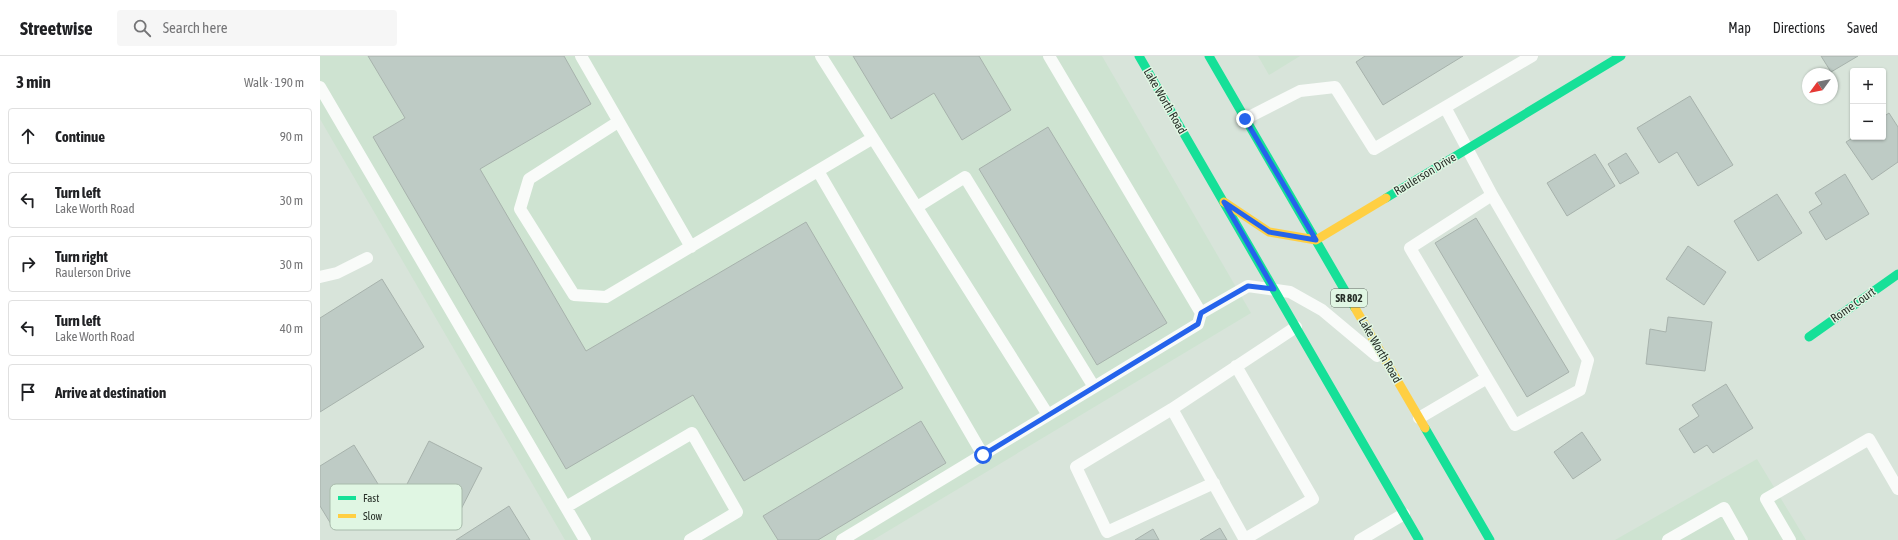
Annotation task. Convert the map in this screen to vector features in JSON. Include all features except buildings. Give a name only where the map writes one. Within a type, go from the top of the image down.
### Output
[{"type":"main road","name":"Lake Worth Road","points":[[1139,56],[1419,540]]},
{"type":"main road","name":"Raulerson Drive","points":[[1316,240],[1614,57]]},
{"type":"main road","name":"Lake Worth Road","points":[[1216,69],[1490,540]]},
{"type":"main road","points":[[1224,202],[1269,232],[1316,240]]},
{"type":"main road","name":"Rome Court","points":[[1809,337],[1898,274]]},
{"type":"lane","points":[[581,56],[691,247]]},
{"type":"lane","points":[[1049,56],[1201,313]]},
{"type":"lane","points":[[1207,56],[1216,69]]},
{"type":"lane","points":[[1245,119],[1300,91],[1335,87],[1374,149],[1532,56]]},
{"type":"lane","points":[[825,57],[873,138],[1048,415]]},
{"type":"lane","points":[[320,87],[585,540]]},
{"type":"lane","points":[[1445,107],[1466,149],[1588,360],[1580,390],[1515,425],[1410,248],[1492,195]]},
{"type":"lane","points":[[618,122],[529,179],[520,209],[574,295],[606,297],[873,138]]},
{"type":"lane","points":[[818,171],[983,455]]},
{"type":"lane","points":[[917,207],[965,177],[1094,387]]},
{"type":"lane","points":[[320,277],[338,272],[366,258]]},
{"type":"lane","points":[[842,540],[1198,324],[1201,313],[1248,286],[1290,292],[1322,310],[1389,366]]},
{"type":"lane","points":[[1214,484],[1107,532],[1076,467],[1172,409],[1296,327]]},
{"type":"lane","points":[[1172,409],[1245,540],[1313,499],[1236,366]]},
{"type":"lane","points":[[1419,418],[1487,378]]},
{"type":"lane","points":[[566,507],[692,433],[737,512],[690,540]]},
{"type":"lane","points":[[1790,540],[1766,499],[1869,439],[1898,489]]},
{"type":"lane","points":[[1668,540],[1724,508],[1742,540]]},
{"type":"lane","points":[[1360,540],[1404,514]]},
{"type":"shaded area","points":[[320,56],[1102,56],[1251,313],[873,540],[565,540],[320,119]]},
{"type":"shaded area","points":[[1258,56],[1300,56],[1269,75]]},
{"type":"shaded area","points":[[1757,459],[1806,540],[1615,540]]},
{"type":"traffic: fast","points":[[1139,56],[1419,540]]},
{"type":"traffic: fast","points":[[1209,56],[1355,308]]},
{"type":"traffic: fast","points":[[1386,198],[1621,56]]},
{"type":"traffic: fast","points":[[1809,337],[1898,274]]},
{"type":"traffic: fast","points":[[1425,428],[1490,540]]},
{"type":"traffic: slow","points":[[1224,202],[1269,232],[1316,240],[1386,198]]},
{"type":"traffic: slow","points":[[1355,308],[1425,428]]},
{"type":"route","points":[[983,455],[1198,324],[1201,313],[1248,286],[1274,289],[1224,202],[1269,232],[1316,240],[1245,119]]}]
